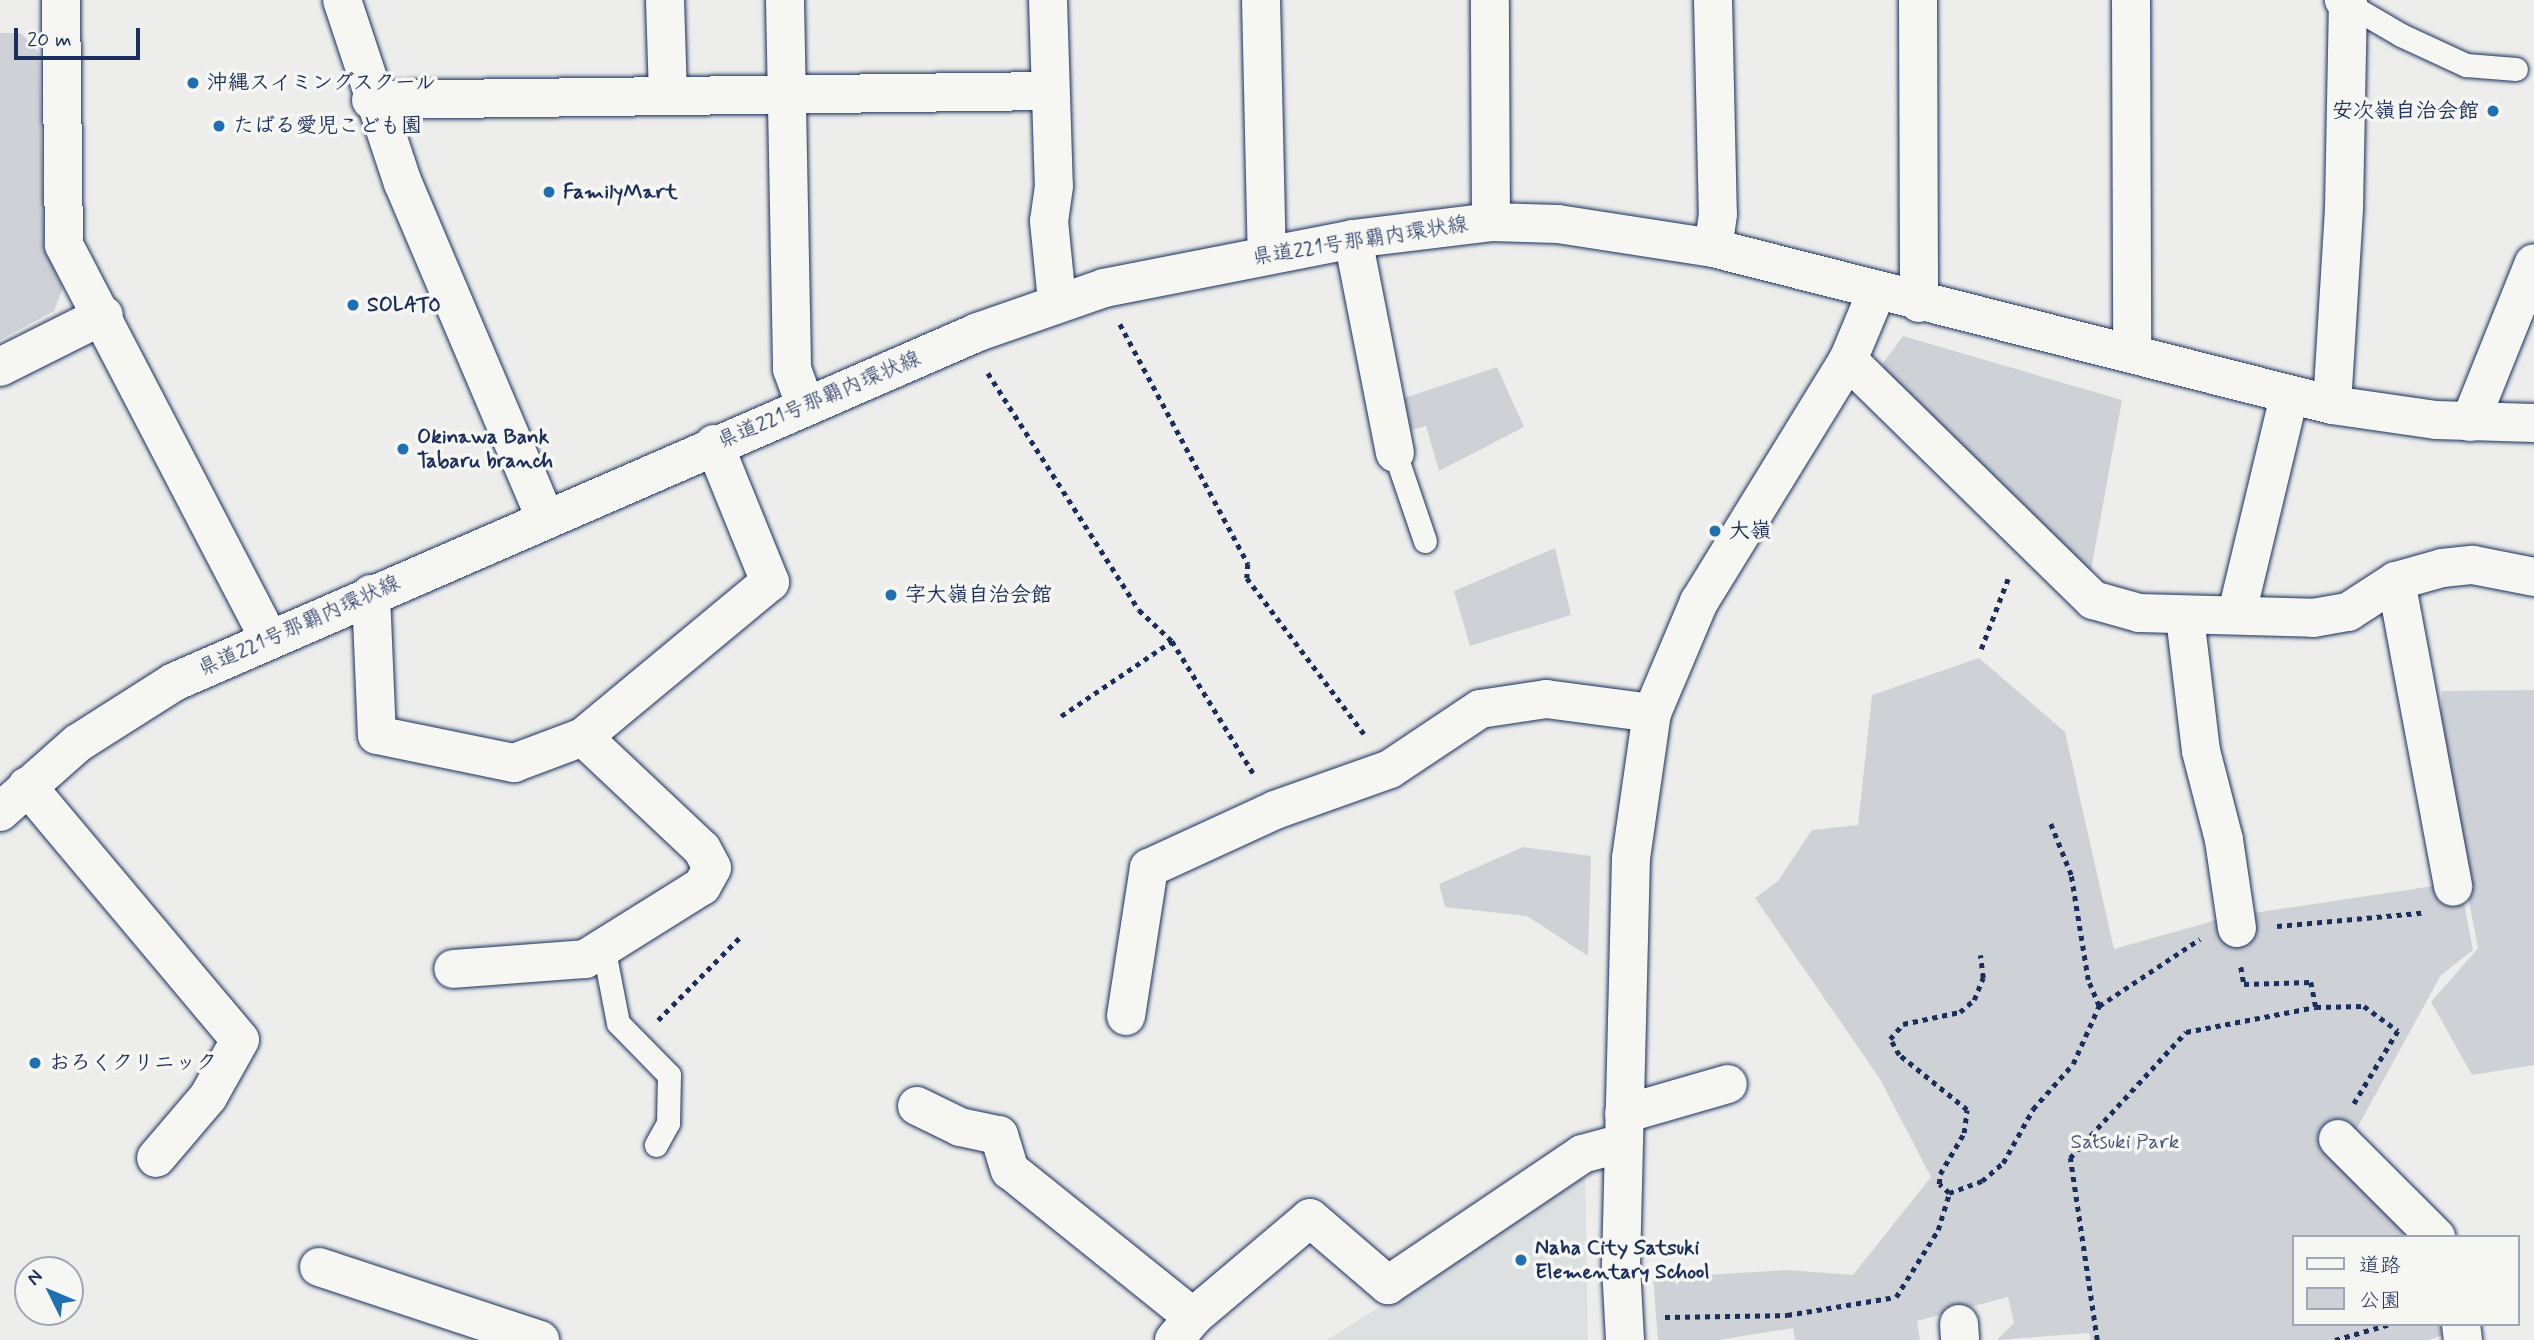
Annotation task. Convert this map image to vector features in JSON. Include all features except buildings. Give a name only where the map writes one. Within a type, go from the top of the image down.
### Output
[{"type":"street","points":[[61,0],[64,246],[104,315],[269,638]]},
{"type":"street","points":[[342,0],[371,100],[545,517]]},
{"type":"street","points":[[665,0],[668,94]]},
{"type":"street","points":[[785,0],[792,369],[805,405]]},
{"type":"street","points":[[1048,0],[1054,186],[1049,220],[1057,301]]},
{"type":"street","points":[[1261,0],[1267,255]]},
{"type":"street","name":"県道221号那覇内環状線","points":[[0,812],[27,786],[122,713],[269,638],[805,405],[1057,301],[1353,239],[1491,222],[1490,0]]},
{"type":"street","points":[[1713,0],[1718,214],[1713,248]]},
{"type":"street","points":[[1918,0],[1919,303]]},
{"type":"street","points":[[2131,0],[2132,354]]},
{"type":"street","points":[[2332,405],[2344,208],[2348,1]]},
{"type":"street","points":[[371,100],[1050,91]]},
{"type":"street","points":[[1491,222],[1558,224],[1713,248],[1876,293],[2332,405],[2470,422],[2534,423]]},
{"type":"street","points":[[1353,239],[1395,453]]},
{"type":"street","points":[[2470,422],[2534,263]]},
{"type":"street","points":[[1624,1329],[1624,1128],[1631,858],[1653,713],[1699,602],[1848,360],[1876,293]]},
{"type":"street","points":[[0,367],[104,315]]},
{"type":"street","points":[[1848,360],[2024,536],[2093,600],[2139,613],[2185,617],[2237,613],[2313,618],[2348,612],[2396,581],[2473,565],[2534,577]]},
{"type":"street","points":[[2237,613],[2289,396]]},
{"type":"street","points":[[371,594],[377,736],[514,763],[583,737],[770,582],[714,444]]},
{"type":"street","points":[[2396,581],[2453,887]]},
{"type":"street","points":[[2185,617],[2202,751],[2224,840],[2239,946]]},
{"type":"street","points":[[1126,1016],[1149,868],[1275,810],[1390,768],[1480,709],[1546,699],[1653,713]]},
{"type":"street","points":[[453,969],[585,959],[604,951],[702,886],[712,868],[702,849],[583,737]]},
{"type":"street","points":[[27,786],[240,1040],[208,1097],[156,1158]]},
{"type":"street","points":[[917,1106],[960,1127],[999,1135],[1010,1170],[1184,1328],[1310,1218],[1388,1285],[1624,1128],[1728,1084]]},
{"type":"street","points":[[2338,1139],[2434,1235]]},
{"type":"street","points":[[319,1267],[540,1340]]},
{"type":"lane","points":[[2348,1],[2466,65],[2516,69]]},
{"type":"lane","points":[[1395,453],[1425,541]]},
{"type":"lane","points":[[604,951],[618,1023],[669,1075],[668,1124],[656,1145]]},
{"type":"path","points":[[1120,324],[1248,564],[1247,578],[1390,768]]},
{"type":"path","points":[[988,371],[1139,610],[1172,641],[1275,810]]},
{"type":"path","points":[[1981,649],[2024,536]]},
{"type":"path","points":[[1061,716],[1172,641]]},
{"type":"path","points":[[2049,820],[2071,875],[2088,980],[2099,1006]]},
{"type":"path","points":[[1949,1193],[1982,1181],[2003,1163],[2033,1110],[2073,1064],[2099,1006],[2201,938],[2239,946],[2430,912],[2447,901],[2453,887]]},
{"type":"path","points":[[636,1042],[741,936]]},
{"type":"path","points":[[2239,946],[2244,984],[2311,982],[2316,1007]]},
{"type":"path","points":[[1949,1193],[1939,1184],[1940,1174],[1964,1133],[1967,1110],[1899,1055],[1890,1039],[1903,1024],[1960,1012],[1974,1000],[1983,978],[1980,955]]},
{"type":"path","points":[[2097,1340],[2070,1158],[2186,1032],[2316,1007],[2364,1006],[2398,1031],[2338,1139]]},
{"type":"path","points":[[1624,1329],[1787,1315],[1896,1297],[1938,1230],[1949,1193]]},
{"type":"path","points":[[2335,1340],[2383,1326]]},
{"type":"shaded area","name":"Naha City Satsuki Elementary School","points":[[1585,1169],[1588,1340],[1326,1340],[1482,1245]]},
{"type":"green space","points":[[0,33],[21,33],[39,53],[44,248],[63,288],[54,311],[0,340]]},
{"type":"green space","points":[[1903,336],[2122,400],[2090,576],[1886,374],[1883,363]]},
{"type":"green space","points":[[1497,367],[1524,427],[1439,471],[1426,426],[1411,430],[1404,398]]},
{"type":"green space","points":[[1555,548],[1571,615],[1470,646],[1454,591]]},
{"type":"green space","name":"Satsuki Park","points":[[1979,658],[2065,732],[2114,949],[2227,917],[2460,882],[2473,950],[2441,975],[2339,1161],[2412,1235],[2292,1235],[2292,1326],[2441,1326],[2442,1335],[2429,1340],[2091,1340],[2089,1333],[1997,1340],[2014,1323],[2008,1297],[1917,1321],[1920,1340],[1795,1340],[1793,1328],[1719,1340],[1658,1340],[1653,1278],[1787,1270],[1853,1275],[1931,1177],[1880,1079],[1755,898],[1778,881],[1812,830],[1858,825],[1872,695]]},
{"type":"green space","points":[[2534,690],[2534,1065],[2472,1075],[2431,1002],[2478,948],[2440,752],[2442,691]]},
{"type":"green space","points":[[1523,847],[1591,856],[1588,956],[1527,916],[1445,907],[1439,884]]},
{"type":"place","name":"沖縄スイミングスクール","points":[[193,83]]},
{"type":"place","name":"安次嶺自治会館","points":[[2493,111]]},
{"type":"place","name":"たばる愛児こども園","points":[[219,126]]},
{"type":"place","name":"FamilyMart","points":[[549,192]]},
{"type":"place","name":"SOLATO","points":[[353,305]]},
{"type":"place","name":"Okinawa Bank Tabaru branch","points":[[403,449]]},
{"type":"place","name":"大嶺","points":[[1715,531]]},
{"type":"place","name":"字大嶺自治会館","points":[[891,595]]},
{"type":"place","name":"おろくクリニック","points":[[35,1063]]},
{"type":"place","name":"Naha City Satsuki Elementary School","points":[[1521,1260]]}]
